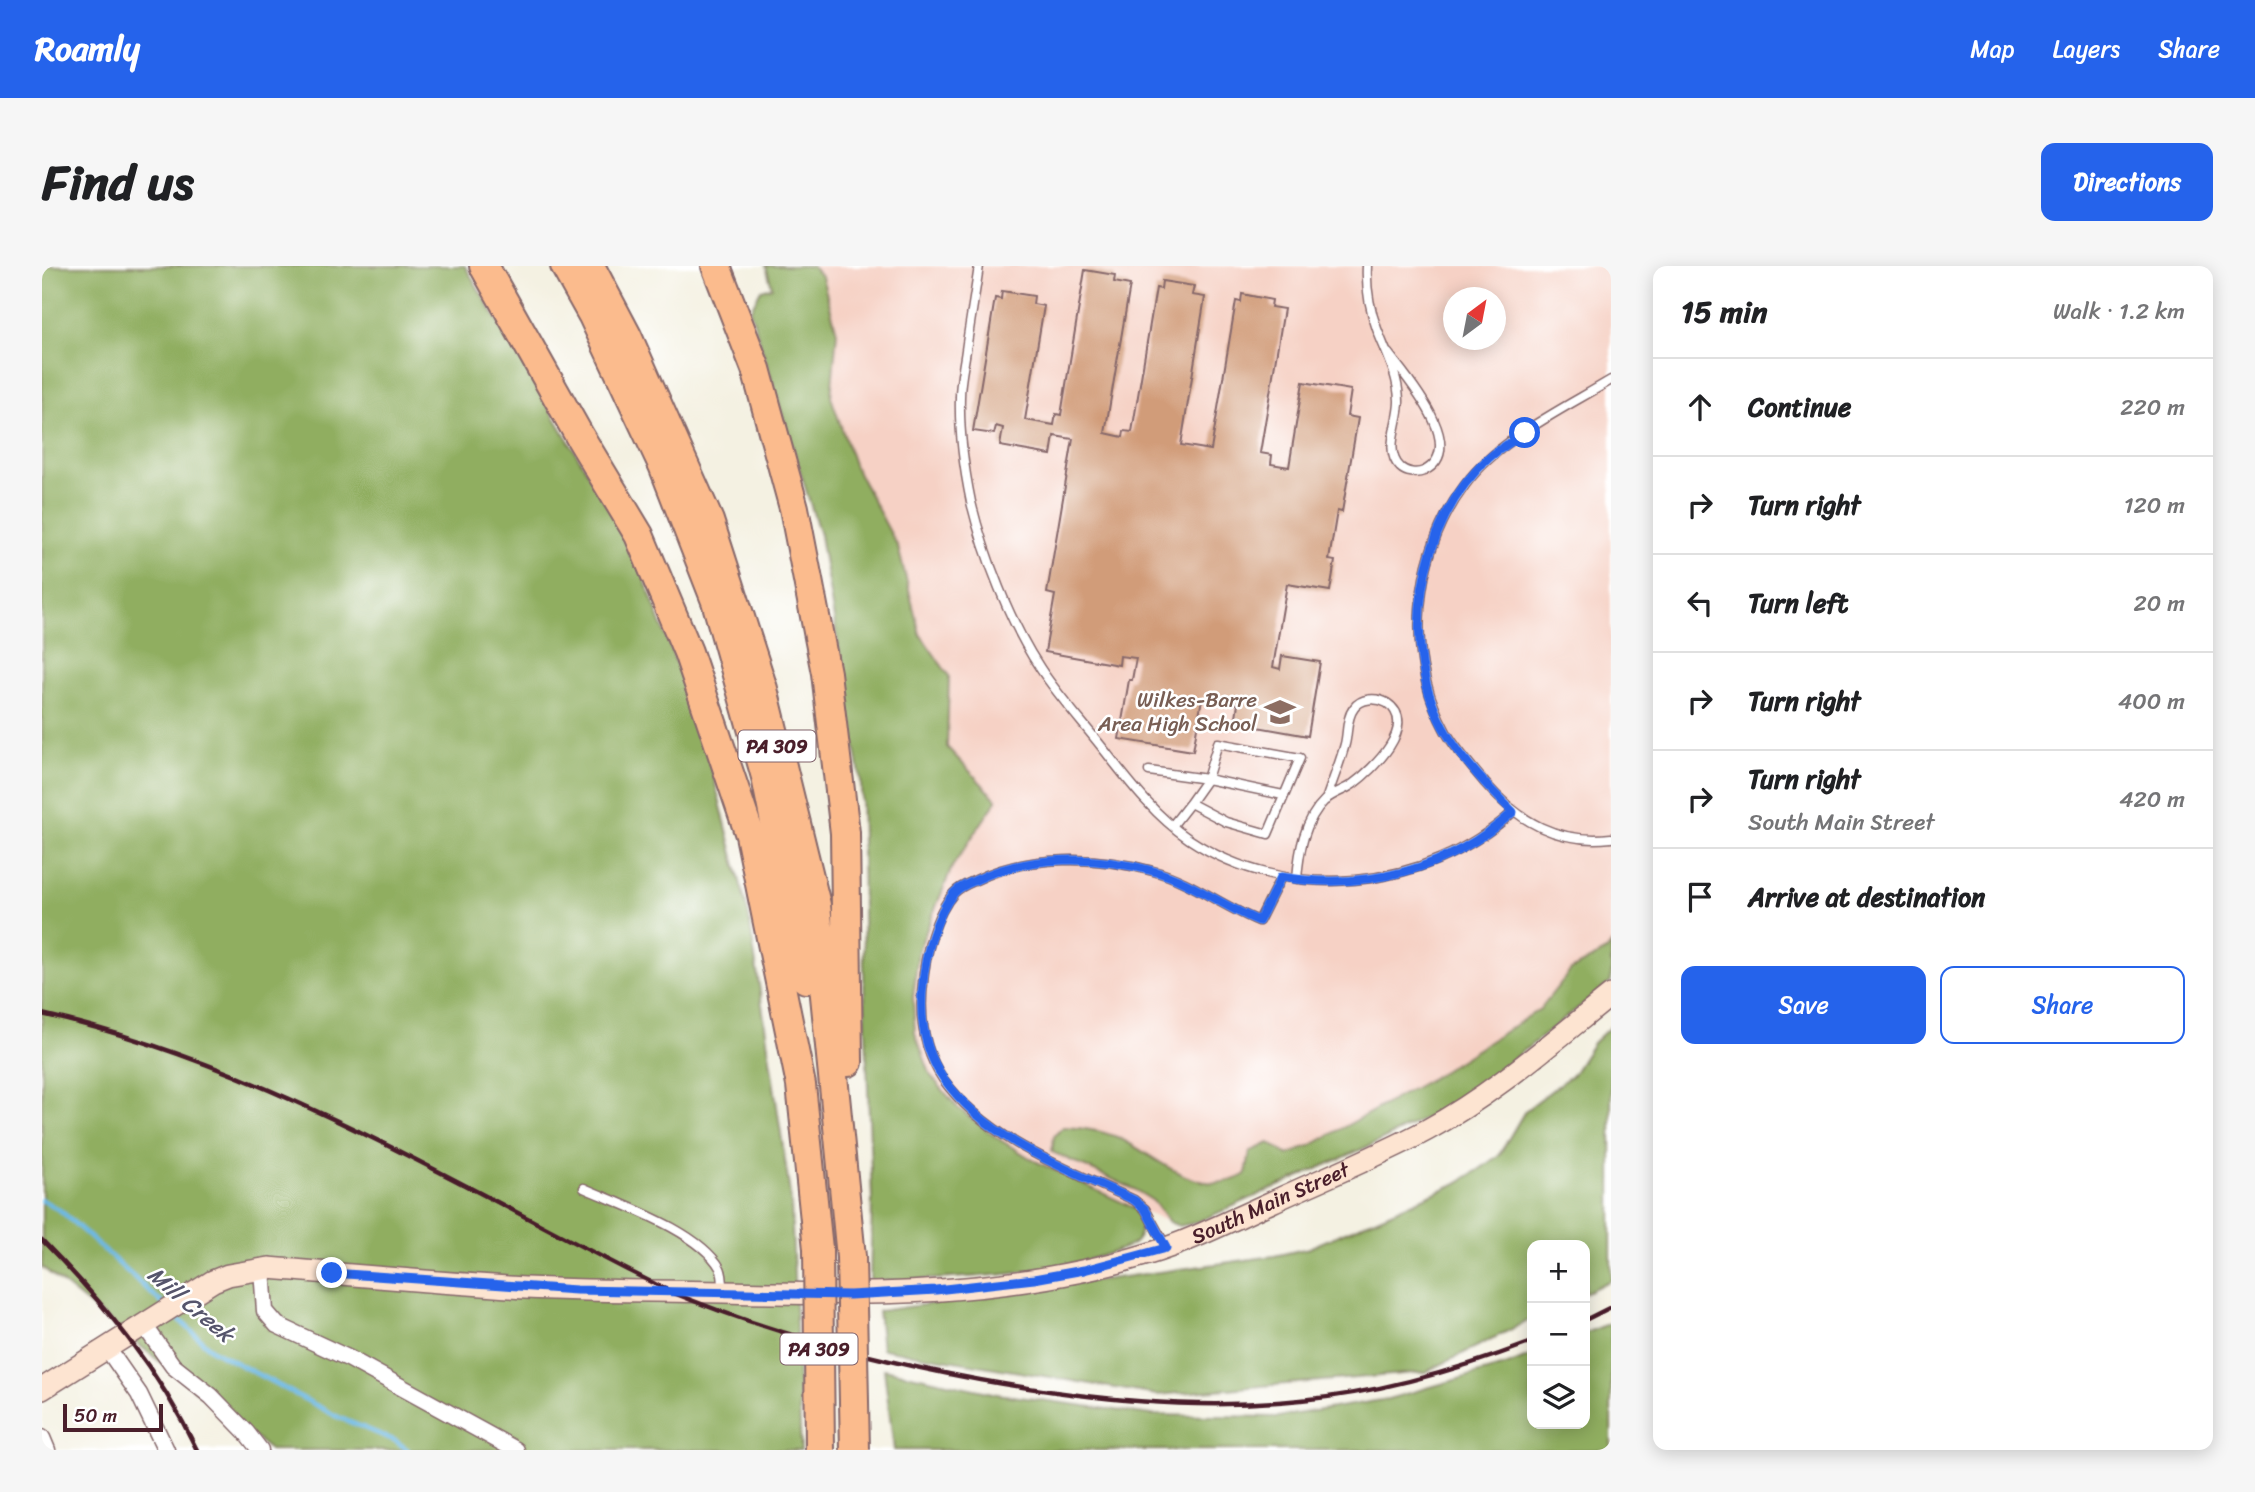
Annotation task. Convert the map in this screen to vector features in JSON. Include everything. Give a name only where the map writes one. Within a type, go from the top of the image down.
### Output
[{"type":"highway","points":[[484,266],[580,437],[639,535],[688,652],[750,835],[801,1085],[818,1249]]},
{"type":"highway","name":"PA 309","points":[[565,266],[593,316],[663,465],[716,601],[766,777],[805,968],[815,1108],[820,1450]]},
{"type":"highway","name":"PA 309","points":[[590,266],[627,336],[709,521],[763,689],[816,905],[850,1252],[855,1450]]},
{"type":"highway","points":[[716,266],[756,369],[794,508],[825,673],[845,833],[850,1252]]},
{"type":"main road","name":"South Main Street","points":[[42,1390],[221,1278],[262,1269],[520,1287],[850,1295],[971,1287],[1084,1270],[1166,1248],[1429,1129],[1513,1072],[1611,995]]},
{"type":"street","points":[[262,1269],[265,1311],[276,1325],[350,1359],[516,1450]]},
{"type":"street","points":[[150,1322],[173,1366],[211,1396],[260,1450]]},
{"type":"street","points":[[107,1348],[139,1394],[166,1450]]},
{"type":"street","points":[[42,1438],[47,1450]]},
{"type":"lane","points":[[979,266],[960,394],[960,427],[972,502],[985,549],[1022,635],[1040,668],[1129,781],[1172,826],[1190,840],[1250,868],[1281,877],[1343,881],[1371,879],[1408,871],[1459,851],[1481,838],[1513,812]]},
{"type":"lane","points":[[1367,266],[1376,327],[1396,378],[1399,402],[1393,444],[1394,457],[1401,468],[1411,473],[1421,472],[1432,466],[1438,455],[1440,439],[1435,421],[1424,401],[1388,353]]},
{"type":"lane","points":[[1611,380],[1489,458],[1465,485],[1445,518],[1430,553],[1422,590],[1419,631],[1423,664],[1433,702],[1447,733],[1470,766],[1513,812],[1551,832],[1578,838],[1611,838]]},
{"type":"lane","points":[[1297,879],[1300,847],[1312,820],[1326,800],[1346,741],[1351,712],[1357,704],[1366,700],[1379,699],[1390,705],[1397,716],[1398,728],[1382,758],[1350,786],[1326,800]]},
{"type":"lane","points":[[1172,826],[1207,779],[1218,743],[1300,758],[1268,834],[1226,822],[1190,803]]},
{"type":"lane","points":[[1149,771],[1207,779],[1283,795]]},
{"type":"lane","points":[[1166,1248],[1145,1209],[1134,1200],[1038,1155],[1003,1134],[972,1111],[942,1077],[922,1030],[924,973],[933,935],[954,892],[984,876],[1020,865],[1086,861],[1155,871],[1259,921],[1281,877]]},
{"type":"lane","points":[[584,1188],[662,1222],[686,1237],[711,1256],[722,1270],[724,1292]]},
{"type":"shaded area","name":"Wilkes-Barre Area High School","points":[[812,266],[1611,266],[1611,982],[1378,1142],[1195,1223],[1185,1225],[1179,1226],[1134,1208],[1035,1161],[997,1138],[958,1108],[931,1076],[915,1033],[913,998],[918,951],[952,867],[997,800],[947,747],[949,676],[920,634],[898,547],[855,467],[831,397],[832,371],[822,277]]},
{"type":"green space","points":[[42,266],[465,266],[633,549],[703,735],[749,917],[791,1201],[801,1450],[270,1450],[42,1267]]},
{"type":"green space","points":[[766,266],[812,266],[822,277],[837,332],[831,397],[855,467],[898,547],[920,634],[949,676],[947,747],[997,800],[952,867],[918,951],[913,998],[915,1033],[931,1076],[958,1108],[997,1138],[1035,1161],[1134,1208],[1140,1221],[1140,1234],[1133,1244],[1116,1251],[1025,1272],[870,1282],[872,1200],[864,978],[861,781],[820,535],[750,310],[761,290],[772,287]]},
{"type":"green space","points":[[1611,944],[1611,982],[1489,1078],[1440,1111],[1378,1142],[1195,1223],[1179,1226],[1169,1222],[1153,1201],[1134,1189],[1052,1152],[1054,1136],[1063,1127],[1090,1130],[1117,1137],[1195,1180],[1212,1183],[1229,1181],[1246,1174],[1250,1152],[1269,1143],[1288,1155],[1310,1146],[1432,1078],[1540,1009],[1571,970],[1606,951]]},
{"type":"green space","points":[[1611,1026],[1611,1280],[1590,1290],[1590,1240],[1527,1240],[1527,1322],[1426,1372],[1157,1395],[882,1349],[878,1311],[1274,1256],[1309,1248],[1457,1183],[1480,1169],[1499,1155],[1525,1111],[1573,1074],[1593,1043]]},
{"type":"green space","points":[[1611,1323],[1611,1450],[894,1450],[884,1369],[997,1394],[1152,1415],[1278,1417],[1388,1399],[1527,1357],[1527,1429],[1590,1429],[1590,1331]]},
{"type":"building","points":[[1085,270],[1115,275],[1114,282],[1130,285],[1105,433],[1123,437],[1124,431],[1132,432],[1156,288],[1161,289],[1162,281],[1194,286],[1192,295],[1205,297],[1181,445],[1211,450],[1236,301],[1241,302],[1242,294],[1272,300],[1271,307],[1284,309],[1260,453],[1272,455],[1271,464],[1289,467],[1303,382],[1351,390],[1347,416],[1358,418],[1342,512],[1337,511],[1329,560],[1335,561],[1330,591],[1287,584],[1273,667],[1280,669],[1282,656],[1320,662],[1308,736],[1235,723],[1238,704],[1202,698],[1193,751],[1119,739],[1129,680],[1132,680],[1136,658],[1120,656],[1119,665],[1045,652],[1055,595],[1047,593],[1073,439],[1054,436],[1051,455],[1000,446],[1003,428],[996,426],[994,434],[973,431],[995,298],[1001,299],[1002,291],[1034,296],[1033,304],[1044,306],[1025,420],[1054,425],[1056,414],[1061,415]]},
{"type":"waterway","name":"Mill Creek","points":[[42,1200],[61,1211],[163,1304]]},
{"type":"waterway","name":"Mill Creek","points":[[172,1313],[212,1350],[340,1418],[396,1441],[408,1450]]},
{"type":"railway","points":[[42,1014],[125,1036],[206,1064],[285,1097],[363,1133],[669,1291],[745,1320],[900,1364],[980,1380],[1100,1398],[1180,1404],[1261,1403],[1331,1397],[1389,1386],[1447,1371],[1527,1344]]},
{"type":"railway","points":[[42,1240],[87,1288],[148,1365],[197,1450]]},
{"type":"railway","points":[[1590,1318],[1611,1307]]},
{"type":"place","name":"Wilkes-Barre Area High School","points":[[1280,712]]},
{"type":"route","points":[[332,1273],[576,1290],[850,1295],[971,1287],[1034,1279],[1084,1270],[1166,1248],[1145,1209],[1134,1200],[1038,1155],[1003,1134],[972,1111],[942,1077],[922,1030],[921,1001],[928,953],[943,911],[954,892],[984,876],[1020,865],[1086,861],[1155,871],[1259,921],[1281,877],[1343,881],[1391,876],[1459,851],[1495,828],[1513,812],[1470,766],[1447,733],[1433,702],[1423,664],[1419,631],[1422,590],[1430,553],[1445,518],[1465,485],[1489,458],[1525,433]]}]
